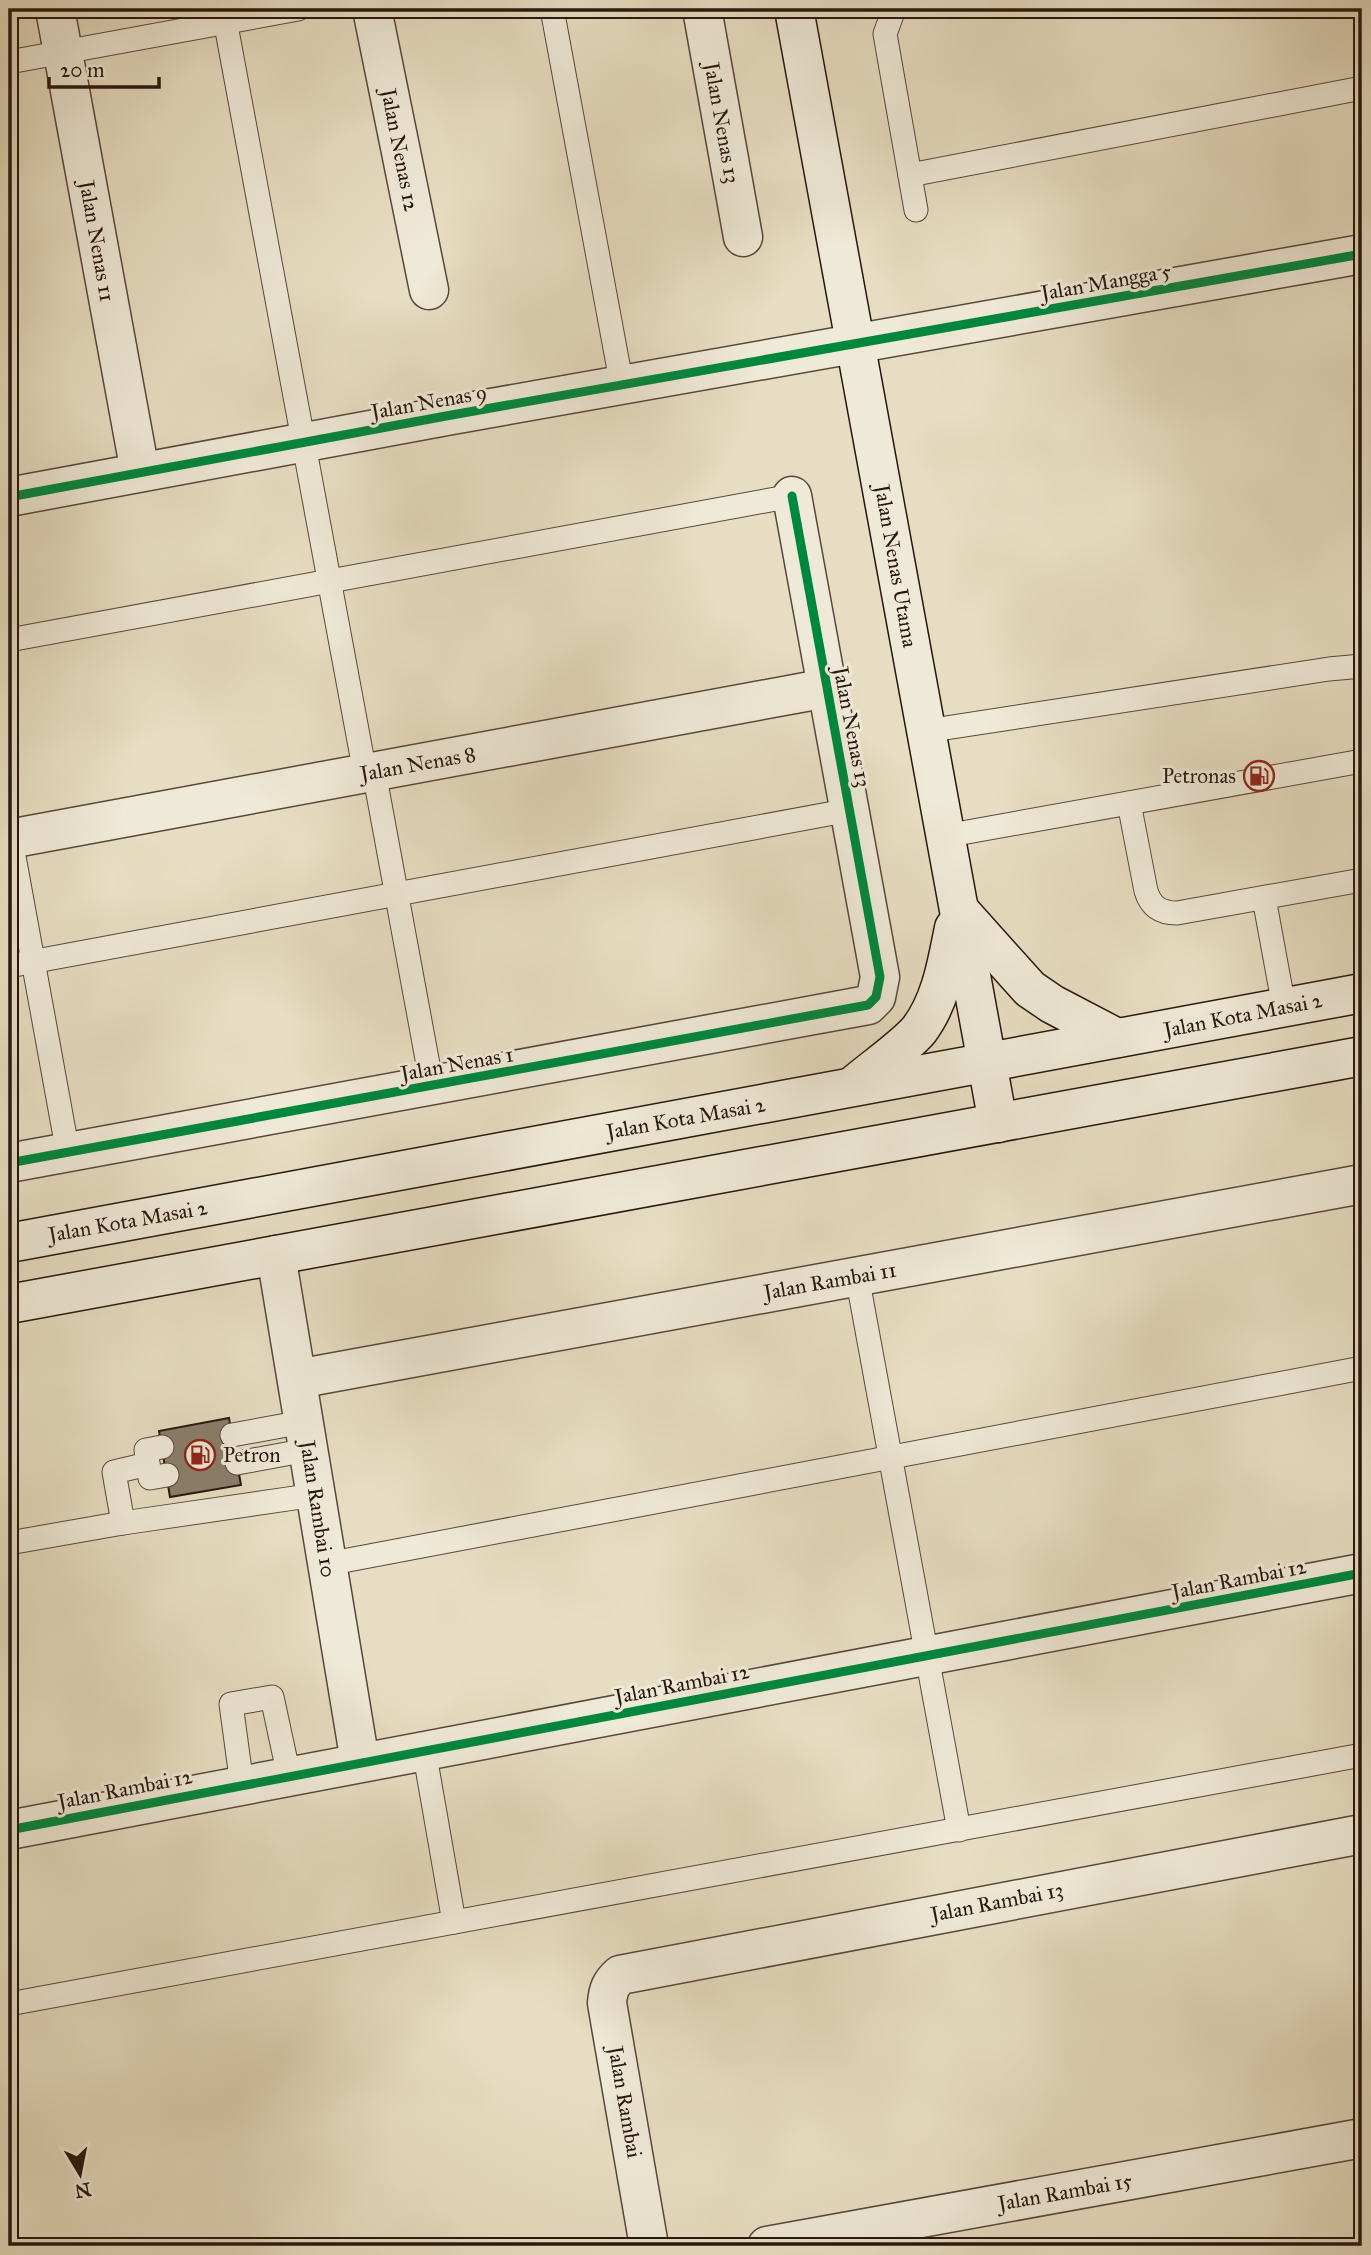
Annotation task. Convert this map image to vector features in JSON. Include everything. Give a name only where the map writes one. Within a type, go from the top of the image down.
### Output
[{"type":"street","name":"Jalan Nenas 11","points":[[55,9],[140,472]]},
{"type":"street","name":"Jalan Nenas 12","points":[[372,9],[429,290]]},
{"type":"street","name":"Jalan Nenas 13","points":[[702,9],[743,237]]},
{"type":"street","name":"Jalan Nenas Utama","points":[[794,9],[998,1123]]},
{"type":"street","name":"Jalan Mangga 5","points":[[856,345],[1362,254]]},
{"type":"street","name":"Jalan Nenas 9","points":[[9,497],[856,345]]},
{"type":"street","name":"Jalan Nenas 13","points":[[792,496],[878,965]]},
{"type":"street","name":"Jalan Nenas 8","points":[[9,835],[369,773],[827,688]]},
{"type":"street","points":[[958,909],[1030,989],[1052,1004],[1117,1038]]},
{"type":"street","points":[[850,1088],[918,1031],[932,1008],[944,977],[958,909]]},
{"type":"street","name":"Jalan Nenas 1","points":[[9,1163],[858,1009],[868,1005],[876,997],[879,987],[878,965]]},
{"type":"street","name":"Jalan Kota Masai 2","points":[[9,1243],[1362,993]]},
{"type":"street","points":[[9,1304],[1362,1056]]},
{"type":"street","name":"Jalan Rambai 11","points":[[297,1379],[1362,1184]]},
{"type":"street","name":"Jalan Rambai 10","points":[[276,1255],[360,1762]]},
{"type":"street","name":"Jalan Rambai 12","points":[[9,1829],[1362,1573]]},
{"type":"street","name":"Jalan Rambai 13","points":[[632,1970],[1362,1834]]},
{"type":"street","name":"Jalan Rambai","points":[[632,1970],[612,1982],[607,2003],[649,2246]]},
{"type":"street","name":"Jalan Rambai 15","points":[[767,2246],[1362,2138]]},
{"type":"lane","points":[[9,62],[225,15],[298,9]]},
{"type":"lane","points":[[552,9],[622,386]]},
{"type":"lane","points":[[894,9],[885,34],[916,210]]},
{"type":"lane","points":[[225,15],[329,581],[397,894],[432,1086]]},
{"type":"lane","points":[[910,175],[1362,88]]},
{"type":"lane","points":[[9,640],[792,496]]},
{"type":"lane","points":[[926,731],[1362,666]]},
{"type":"lane","points":[[946,836],[1362,761]]},
{"type":"lane","points":[[1129,803],[1149,901],[1157,909],[1167,913],[1362,880]]},
{"type":"lane","points":[[9,965],[850,810]]},
{"type":"lane","points":[[9,835],[68,1153]]},
{"type":"lane","points":[[1264,898],[1284,1007]]},
{"type":"lane","points":[[857,1276],[959,1829]]},
{"type":"lane","points":[[327,1564],[1362,1368]]},
{"type":"lane","points":[[232,1435],[306,1436]]},
{"type":"lane","points":[[237,1463],[306,1436]]},
{"type":"lane","points":[[123,1523],[114,1472],[159,1462]]},
{"type":"lane","points":[[9,1544],[123,1523],[315,1495]]},
{"type":"lane","points":[[242,1785],[231,1704],[272,1696],[289,1776]]},
{"type":"lane","points":[[424,1750],[454,1922]]},
{"type":"lane","points":[[9,2004],[1362,1755]]},
{"type":"building","name":"Petron","points":[[229,1418],[241,1485],[170,1497],[159,1431]]},
{"type":"cycle path","points":[[9,497],[446,416],[1362,254]]},
{"type":"cycle path","points":[[9,1163],[868,1005],[876,997],[880,977],[792,496]]},
{"type":"cycle path","points":[[9,1830],[1362,1573]]},
{"type":"place","name":"Petronas","points":[[1259,776]]},
{"type":"place","name":"Petron","points":[[200,1455]]}]
